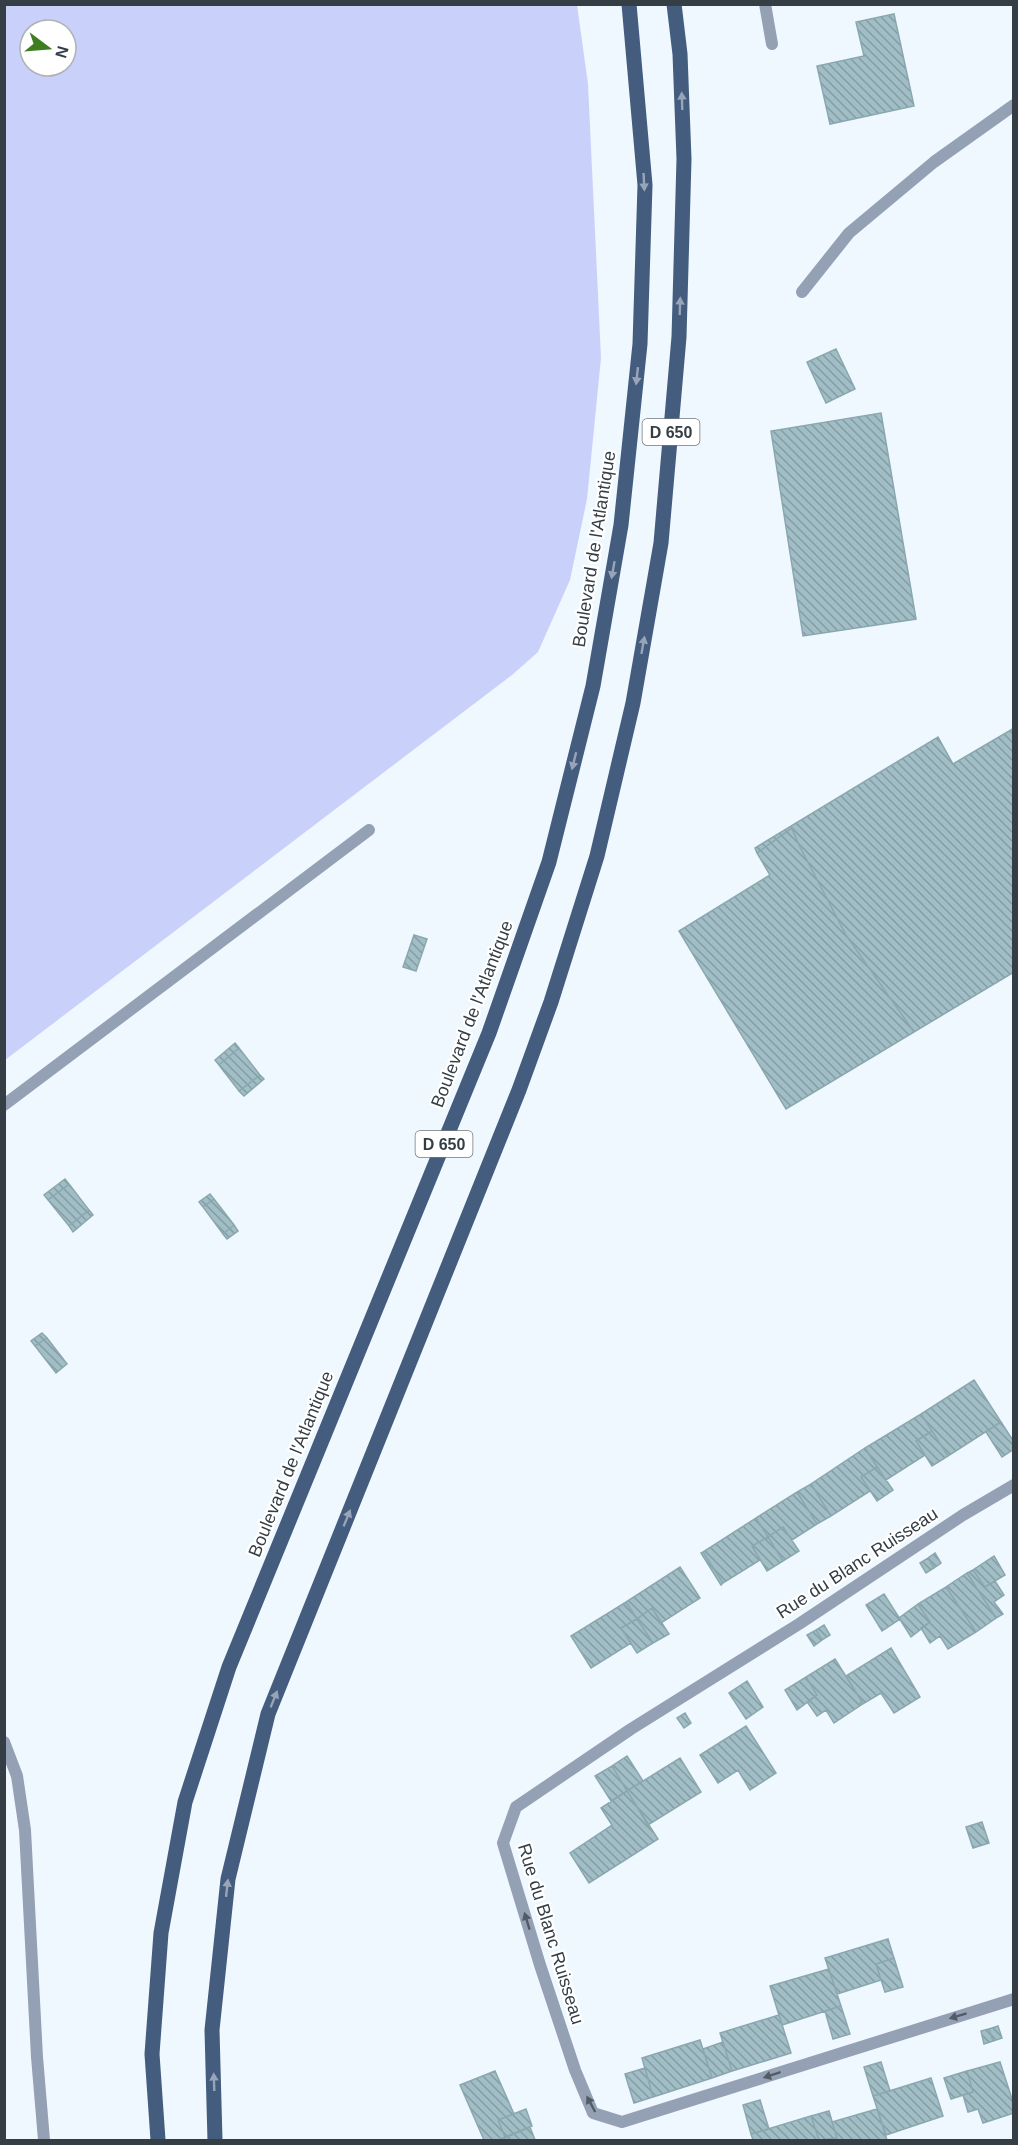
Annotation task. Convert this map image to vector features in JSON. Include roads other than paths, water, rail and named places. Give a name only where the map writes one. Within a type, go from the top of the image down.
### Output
[{"type":"main road","name":"Boulevard de l'Atlantique","points":[[158,2140],[152,2054],[161,1933],[185,1802],[230,1667],[489,1033],[549,862],[593,686],[621,525],[640,344],[645,185],[629,4]]},
{"type":"main road","name":"D 650","points":[[215,2140],[212,2030],[228,1879],[268,1714],[519,1090],[551,1002],[597,856],[633,703],[661,543],[679,337],[684,159],[680,54],[674,4]]},
{"type":"street","points":[[765,4],[772,44]]},
{"type":"street","points":[[801,292],[849,233],[934,162],[1014,105]]},
{"type":"street","points":[[4,1105],[369,830]]},
{"type":"street","name":"Rue du Blanc Ruisseau","points":[[1014,1485],[963,1515],[516,1807],[503,1843],[575,2070],[593,2113],[622,2122],[1014,1999]]},
{"type":"street","points":[[4,1742],[17,1776],[25,1830],[37,2056],[44,2140]]}]
